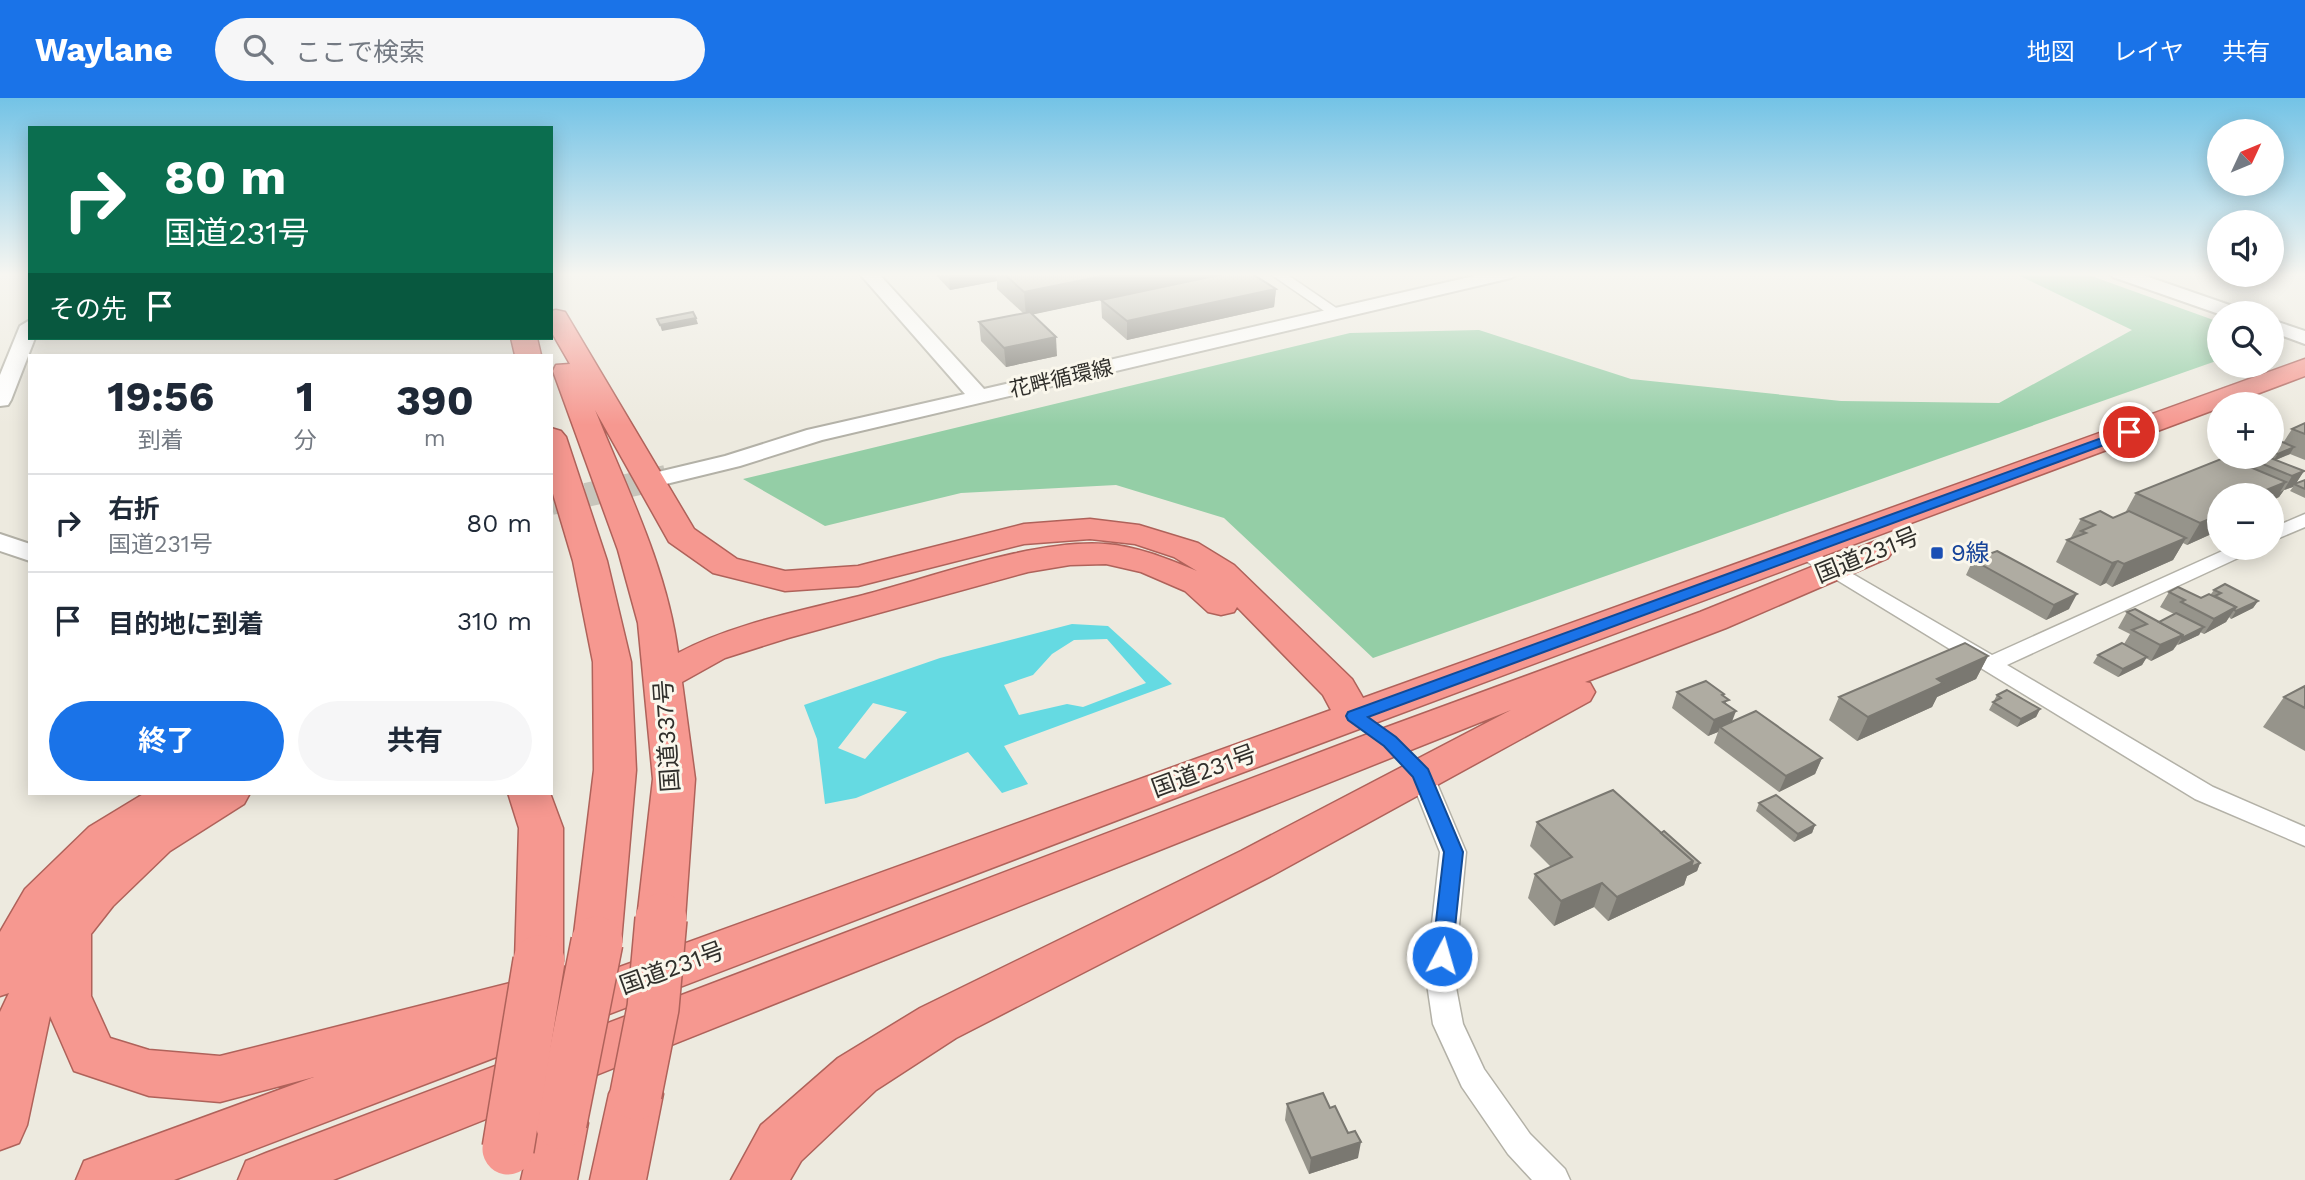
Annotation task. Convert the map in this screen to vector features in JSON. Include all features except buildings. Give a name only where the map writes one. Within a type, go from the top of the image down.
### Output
[{"type":"highway","name":"国道337号","points":[[556,323],[565,368],[638,562],[656,623],[674,779],[653,1008],[618,1180]]},
{"type":"highway","points":[[561,323],[681,535],[725,566],[785,581],[834,578],[858,576],[1024,534],[1090,529],[1139,535],[1186,550],[1222,572],[1338,688],[1372,729],[1421,774]]},
{"type":"highway","name":"国道231号","points":[[267,1180],[1372,729],[1818,559],[2305,367]]},
{"type":"highway","points":[[2284,393],[2305,385]]},
{"type":"highway","name":"国道231号","points":[[759,1180],[781,1143],[857,1074],[938,1023],[1257,863],[1713,620],[1818,559],[2207,423]]},
{"type":"highway","name":"国道337号","points":[[520,1170],[561,1123],[597,942],[615,770],[612,662],[590,561],[553,443]]},
{"type":"highway","points":[[663,677],[712,650],[887,599],[1025,562],[1070,555],[1105,554],[1152,564],[1197,584],[1260,637],[1323,697],[1372,729]]},
{"type":"highway","name":"国道231号","points":[[104,1180],[749,940],[1372,729],[1713,620]]},
{"type":"highway","points":[[0,976],[41,902],[106,839],[173,795]]},
{"type":"highway","points":[[0,1125],[26,1009],[67,930],[97,893],[154,839],[226,795]]},
{"type":"highway","points":[[520,1170],[539,961],[541,828],[530,795]]},
{"type":"highway","points":[[67,930],[66,996],[92,1055],[149,1073],[220,1079],[749,940]]},
{"type":"street","points":[[914,323],[981,397]]},
{"type":"street","name":"花畔循環線","points":[[664,470],[732,461],[815,435],[1297,323]]},
{"type":"street","points":[[2284,330],[2305,338]]},
{"type":"street","points":[[0,400],[28,331]]},
{"type":"street","points":[[2284,530],[2305,520]]},
{"type":"street","points":[[0,542],[28,552]]},
{"type":"street","points":[[1818,559],[2204,793],[2305,837]]},
{"type":"street","points":[[1991,664],[2218,560]]},
{"type":"street","points":[[1421,774],[1453,852],[1440,977],[1448,1024],[1473,1078],[1519,1144],[1554,1180]]},
{"type":"green space","points":[[2119,323],[2207,323],[2207,364],[1373,658],[1224,518],[1116,485],[961,493],[825,526],[743,479],[1350,333],[1479,330],[1631,379],[1841,401],[1999,403],[2132,330]]},
{"type":"water","points":[[1072,624],[1108,626],[1172,684],[1004,746],[1028,784],[1002,793],[968,752],[856,798],[825,804],[817,739],[804,705],[940,658]],"holes":[[[1107,639],[1146,683],[1083,707],[1067,704],[1019,715],[1004,685],[1033,675],[1052,654],[1074,640]],[[873,703],[907,712],[865,759],[838,748]]]},
{"type":"tunnel","points":[[553,503],[666,477]]},
{"type":"place","name":"9線","points":[[1937,553]]},
{"type":"route","points":[[1442,956],[1453,852],[1421,774],[1390,741],[1354,716],[2129,432]]}]
